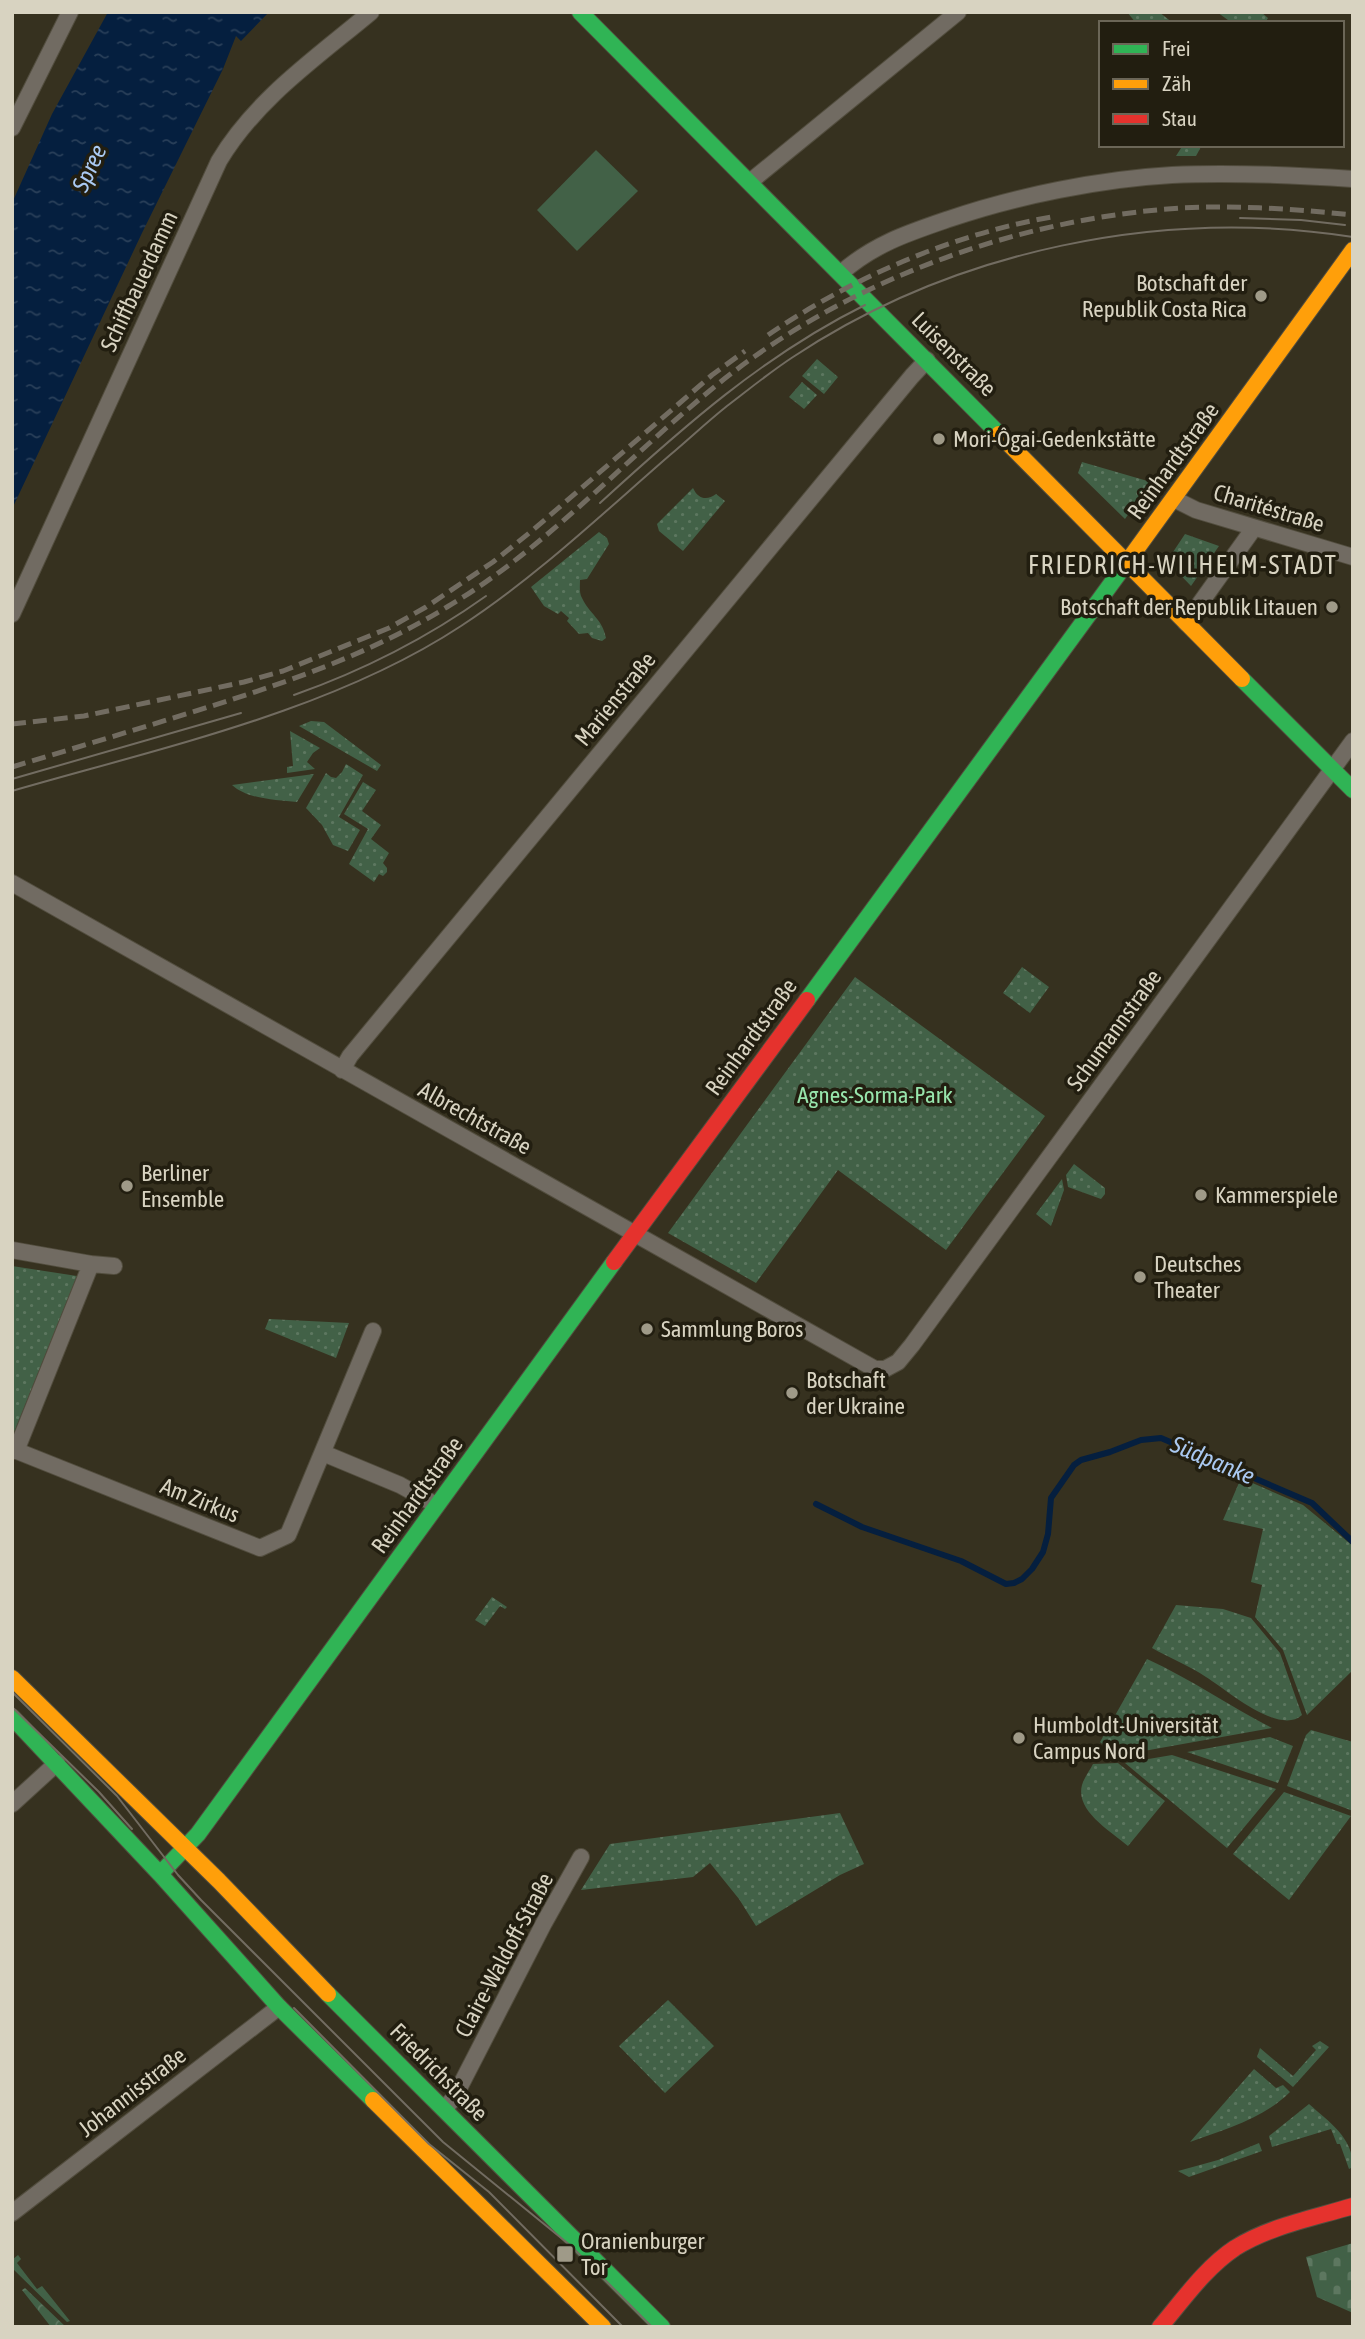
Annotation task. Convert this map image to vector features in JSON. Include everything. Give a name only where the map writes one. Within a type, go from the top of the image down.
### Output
[{"type":"street","points":[[12,128],[70,12]]},
{"type":"street","name":"Schiffbauerdamm","points":[[12,614],[219,161],[235,135],[263,103],[370,12]]},
{"type":"street","name":"Luisenstraße","points":[[580,12],[751,181],[1353,790]]},
{"type":"street","points":[[751,181],[958,12]]},
{"type":"street","points":[[841,273],[868,251],[902,237],[976,210],[1034,195],[1172,175],[1234,174],[1353,179]]},
{"type":"street","name":"Reinhardtstraße","points":[[184,1849],[198,1834],[1174,499],[1353,250]]},
{"type":"street","name":"Marienstraße","points":[[342,1070],[927,360]]},
{"type":"street","name":"Charitéstraße","points":[[1174,499],[1196,510],[1353,557]]},
{"type":"street","points":[[1186,623],[1255,528]]},
{"type":"street","name":"Schumannstraße","points":[[912,1345],[1353,741]]},
{"type":"street","name":"Albrechtstraße","points":[[12,883],[874,1369],[885,1369],[898,1363],[912,1345]]},
{"type":"street","points":[[12,1250],[114,1266]]},
{"type":"street","points":[[14,1450],[91,1264]]},
{"type":"street","name":"Am Zirkus","points":[[14,1450],[260,1548],[288,1535],[373,1331]]},
{"type":"street","points":[[323,1453],[400,1485],[436,1505]]},
{"type":"street","name":"Friedrichstraße","points":[[12,1678],[662,2327]]},
{"type":"street","points":[[12,1717],[160,1874],[279,2007],[603,2327]]},
{"type":"street","points":[[12,1804],[57,1763]]},
{"type":"street","points":[[160,1874],[184,1849]]},
{"type":"street","name":"Claire-Waldoff-Straße","points":[[444,2109],[454,2098],[581,1857]]},
{"type":"street","name":"Johannisstraße","points":[[12,2213],[279,2007]]},
{"type":"street","points":[[1160,2327],[1222,2257],[1237,2246],[1263,2234],[1353,2206]]},
{"type":"green space","points":[[1127,12],[1159,12],[1170,21],[1134,21]]},
{"type":"green space","points":[[1217,12],[1261,12],[1268,18],[1266,21],[1229,21]]},
{"type":"green space","points":[[1182,147],[1201,147],[1196,156],[1176,156]]},
{"type":"green space","points":[[596,150],[638,191],[577,251],[537,210]]},
{"type":"green space","points":[[817,359],[838,377],[824,394],[802,376]]},
{"type":"green space","points":[[802,382],[817,395],[804,409],[789,397]]},
{"type":"green space","points":[[1082,462],[1151,482],[1125,519],[1078,473]]},
{"type":"green space","points":[[693,488],[700,497],[709,498],[716,494],[725,501],[683,551],[659,531],[657,524]]},
{"type":"green space","points":[[599,532],[607,538],[609,544],[587,579],[580,580],[580,589],[585,604],[604,631],[606,638],[602,641],[592,638],[588,633],[579,634],[561,611],[558,614],[544,606],[531,587]]},
{"type":"green space","points":[[1185,534],[1219,546],[1191,586],[1167,561]]},
{"type":"green space","points":[[311,721],[324,722],[381,765],[377,771],[299,726]]},
{"type":"green space","points":[[290,731],[320,748],[307,762],[315,769],[287,773],[287,767],[293,766]]},
{"type":"green space","points":[[346,764],[363,775],[339,817],[360,830],[348,851],[333,845],[322,825],[306,808],[326,773],[336,778]]},
{"type":"green space","points":[[314,774],[297,802],[254,796],[232,785]]},
{"type":"green space","points":[[363,782],[376,790],[362,811],[381,825],[371,839],[389,853],[383,863],[387,872],[383,876],[379,874],[374,882],[349,864],[368,829],[344,814]]},
{"type":"green space","points":[[1022,967],[1049,987],[1030,1013],[1003,993]]},
{"type":"green space","name":"Agnes-Sorma-Park","points":[[855,977],[1045,1116],[946,1250],[838,1170],[756,1283],[668,1233]]},
{"type":"green space","points":[[1074,1164],[1105,1188],[1101,1199],[1068,1187],[1066,1175]]},
{"type":"green space","points":[[1062,1179],[1064,1190],[1051,1226],[1036,1214]]},
{"type":"green space","points":[[12,1266],[77,1276],[13,1435],[12,1434]]},
{"type":"green space","points":[[269,1319],[349,1323],[336,1358],[265,1329]]},
{"type":"green space","points":[[1241,1478],[1303,1505],[1353,1546],[1353,1670],[1307,1715],[1283,1650],[1255,1617],[1262,1585],[1251,1582],[1263,1529],[1223,1520]]},
{"type":"green space","points":[[492,1597],[507,1607],[505,1609],[500,1606],[485,1626],[475,1620]]},
{"type":"green space","points":[[1176,1605],[1223,1609],[1251,1618],[1280,1653],[1302,1715],[1292,1720],[1267,1716],[1200,1673],[1152,1648]]},
{"type":"green space","points":[[1147,1659],[1272,1728],[1116,1756],[1100,1742]]},
{"type":"green space","points":[[1311,1730],[1353,1742],[1353,1811],[1287,1786],[1306,1735]]},
{"type":"green space","points":[[1270,1737],[1293,1746],[1278,1783],[1187,1752]]},
{"type":"green space","points":[[1172,1755],[1276,1789],[1227,1848],[1125,1763]]},
{"type":"green space","points":[[1118,1763],[1165,1801],[1128,1846],[1096,1820],[1081,1794],[1083,1782],[1093,1764]]},
{"type":"green space","points":[[1284,1792],[1351,1816],[1289,1900],[1233,1854]]},
{"type":"green space","points":[[840,1813],[864,1864],[840,1875],[756,1926],[739,1899],[710,1863],[693,1877],[581,1890],[610,1844]]},
{"type":"green space","points":[[668,2000],[714,2046],[665,2093],[619,2046]]},
{"type":"green space","points":[[1320,2041],[1329,2047],[1293,2087],[1257,2057],[1260,2048],[1293,2076],[1316,2050],[1312,2046]]},
{"type":"green space","points":[[1254,2069],[1276,2088],[1283,2085],[1290,2092],[1256,2116],[1190,2142]]},
{"type":"green space","points":[[1309,2104],[1332,2124],[1344,2139],[1352,2156],[1353,2167],[1349,2169],[1331,2129],[1272,2147],[1269,2136]]},
{"type":"green space","points":[[1259,2143],[1262,2151],[1189,2177],[1178,2171],[1218,2160]]},
{"type":"green space","points":[[1353,2243],[1353,2313],[1317,2297],[1306,2257]]},
{"type":"green space","points":[[18,2255],[21,2259],[17,2263],[37,2289],[42,2286],[70,2321],[67,2322],[12,2268],[12,2260]]},
{"type":"green space","points":[[25,2288],[66,2327],[51,2327],[22,2290]]},
{"type":"water","name":"Spree","points":[[108,12],[269,12],[241,41],[236,36],[223,69],[142,233],[12,509],[12,203],[52,114]]},
{"type":"waterway","name":"Südpanke","points":[[816,1504],[862,1527],[961,1561],[1006,1584],[1014,1583],[1032,1569],[1043,1552],[1048,1534],[1051,1498],[1074,1465],[1081,1460],[1141,1440],[1161,1438],[1312,1503],[1353,1542]]},
{"type":"tram line","points":[[1240,218],[1345,225]]},
{"type":"tram line","points":[[12,791],[244,724],[357,682],[411,656],[461,626],[516,587],[720,412],[776,369],[855,320],[922,289],[991,264],[1062,246],[1134,234],[1208,228],[1281,229],[1353,237]]},
{"type":"tram line","points":[[600,503],[662,447],[758,370],[793,346],[865,305]]},
{"type":"tram line","points":[[294,695],[393,652],[441,626],[486,596]]},
{"type":"tram line","points":[[12,779],[241,713]]},
{"type":"tram line","points":[[12,1692],[117,1796],[178,1875],[201,1900],[443,2142],[571,2246],[652,2327]]},
{"type":"tram line","points":[[12,1707],[99,1792],[132,1829]]},
{"type":"tram line","points":[[294,2008],[429,2144],[489,2192],[623,2327]]},
{"type":"railway","points":[[12,767],[206,708],[312,672],[414,626],[482,585],[516,560],[675,420],[758,354],[812,320],[870,289],[929,264],[1054,226],[1117,215],[1181,208],[1224,207],[1353,215]]},
{"type":"railway","points":[[768,335],[835,294],[906,260],[981,234],[1057,216]]},
{"type":"railway","points":[[12,724],[84,716],[244,682],[283,671],[389,628],[493,562],[712,375],[745,351]]},
{"type":"traffic: fast","points":[[580,12],[999,434]]},
{"type":"traffic: fast","points":[[807,1000],[1130,558]]},
{"type":"traffic: fast","points":[[1242,679],[1353,790]]},
{"type":"traffic: fast","points":[[160,1874],[198,1834],[614,1262]]},
{"type":"traffic: fast","points":[[12,1717],[160,1874],[279,2007],[373,2100]]},
{"type":"traffic: fast","points":[[328,1994],[662,2327]]},
{"type":"traffic: slow","points":[[1130,558],[1353,250]]},
{"type":"traffic: slow","points":[[999,434],[1242,679]]},
{"type":"traffic: slow","points":[[12,1678],[219,1881],[328,1994]]},
{"type":"traffic: slow","points":[[373,2100],[603,2327]]},
{"type":"traffic: jam","points":[[614,1262],[807,1000]]},
{"type":"traffic: jam","points":[[1160,2327],[1204,2275],[1235,2248],[1277,2228],[1353,2206]]},
{"type":"place","name":"Botschaft der Republik Costa Rica","points":[[1261,296]]},
{"type":"place","name":"Mori-Ôgai-Gedenkstätte","points":[[939,439]]},
{"type":"place","name":"Botschaft der Republik Litauen","points":[[1332,607]]},
{"type":"place","name":"Berliner Ensemble","points":[[127,1186]]},
{"type":"place","name":"Kammerspiele","points":[[1201,1195]]},
{"type":"place","name":"Deutsches Theater","points":[[1140,1277]]},
{"type":"place","name":"Sammlung Boros","points":[[647,1329]]},
{"type":"place","name":"Botschaft der Ukraine","points":[[792,1393]]},
{"type":"place","name":"Humboldt-Universität Campus Nord","points":[[1019,1738]]},
{"type":"place","name":"Oranienburger Tor","points":[[565,2254]]},
{"type":"district","name":"FRIEDRICH-WILHELM-STADT","points":[[1183,565]]}]
